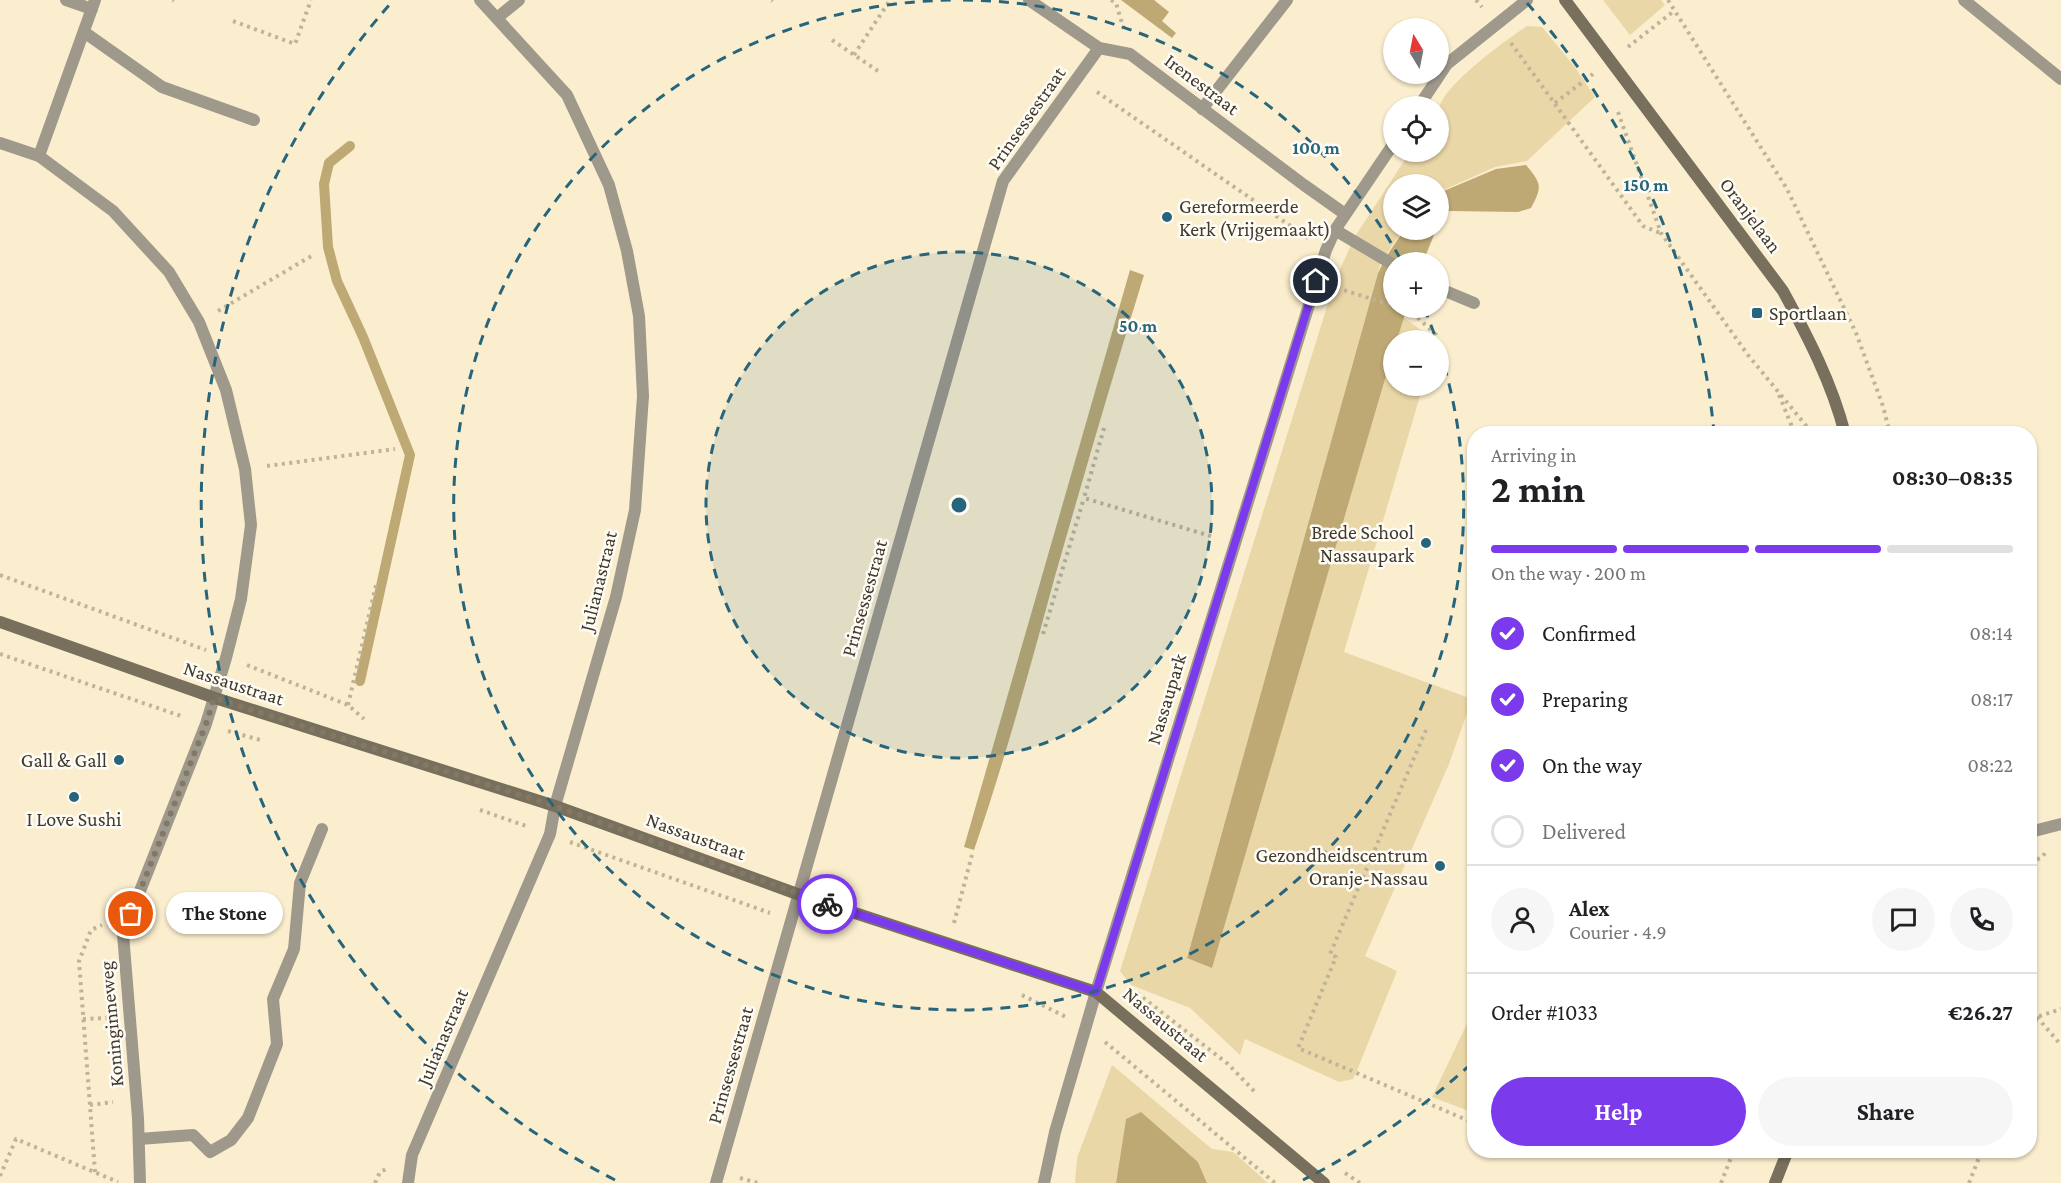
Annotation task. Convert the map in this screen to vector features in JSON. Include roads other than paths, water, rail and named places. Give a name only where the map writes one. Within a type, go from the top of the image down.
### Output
[{"type":"main road","name":"Oranjelaan","points":[[1565,0],[1784,291],[1826,378],[1842,426]]},
{"type":"main road","name":"Nassaustraat","points":[[0,622],[214,698],[555,806],[800,895],[1096,992],[1324,1183]]},
{"type":"main road","points":[[1775,1183],[1785,1158]]},
{"type":"street","points":[[39,156],[94,5],[66,0]]},
{"type":"street","name":"Julianastraat","points":[[408,1183],[412,1155],[550,834],[555,806],[616,597],[635,510],[643,396],[639,316],[621,229],[609,185],[567,95],[480,0]]},
{"type":"street","points":[[497,18],[519,0]]},
{"type":"street","name":"Irenestraat","points":[[1029,0],[1099,48],[1130,54],[1345,214]]},
{"type":"street","points":[[1202,109],[1287,0]]},
{"type":"street","points":[[1426,96],[1447,64],[1527,0]]},
{"type":"street","points":[[1964,0],[2061,80]]},
{"type":"street","points":[[84,32],[162,87],[254,120]]},
{"type":"street","name":"Prinsessestraat","points":[[716,1183],[1004,182],[1099,48]]},
{"type":"street","name":"Koninginneweg","points":[[0,143],[39,156],[113,211],[169,272],[199,322],[226,390],[245,469],[250,525],[242,599],[206,724],[123,934],[139,1139],[140,1183]]},
{"type":"street","name":"Nassaupark","points":[[1044,1183],[1055,1132],[1096,992],[1326,250],[1345,214],[1383,159]]},
{"type":"street","points":[[1335,230],[1383,259]]},
{"type":"street","points":[[1449,293],[1474,303]]},
{"type":"street","points":[[2037,830],[2061,824]]},
{"type":"street","points":[[139,1139],[193,1135],[210,1152],[231,1140],[248,1118],[277,1044],[273,999],[294,949],[300,883],[322,829]]},
{"type":"waterway","points":[[350,146],[329,163],[324,184],[328,247],[337,281],[363,337],[410,455],[360,681]]},
{"type":"place","name":"Gereformeerde Kerk (Vrijgemaakt)","points":[[1167,217]]},
{"type":"place","name":"Sportlaan","points":[[1757,313]]},
{"type":"place","name":"Brede School Nassaupark","points":[[1426,543]]},
{"type":"place","name":"Gall & Gall","points":[[119,760]]},
{"type":"place","name":"I Love Sushi","points":[[74,797]]},
{"type":"place","name":"Gezondheidscentrum Oranje-Nassau","points":[[1440,866]]},
{"type":"place","name":"The Stone","points":[[131,914]]}]
